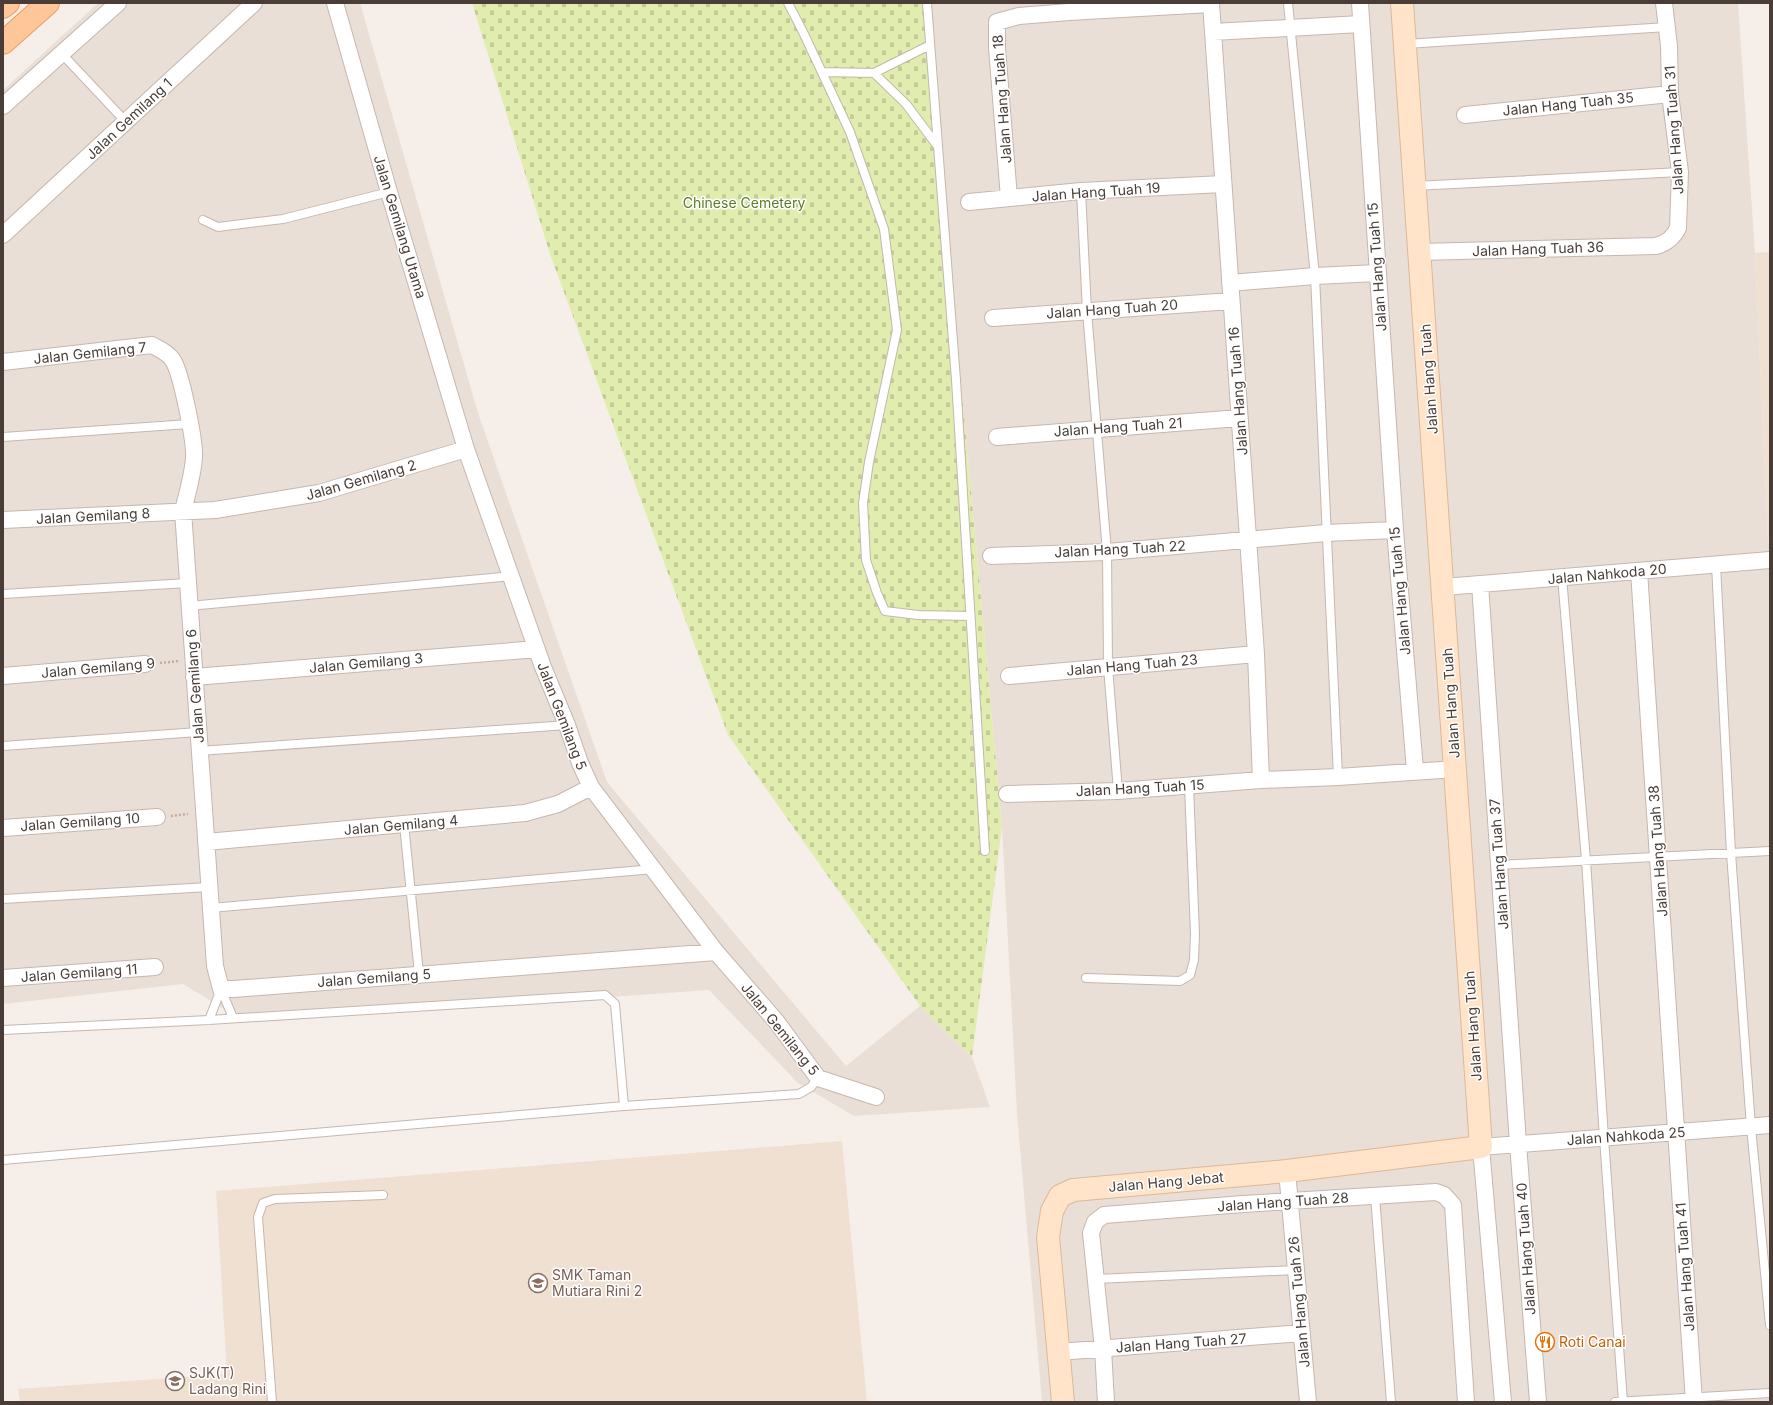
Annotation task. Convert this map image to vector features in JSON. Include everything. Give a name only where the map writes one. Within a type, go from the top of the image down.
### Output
[{"type":"main road","points":[[3,8],[8,3]]},
{"type":"main road","points":[[3,42],[48,3]]},
{"type":"street","points":[[3,106],[118,3]]},
{"type":"street","name":"Jalan Gemilang 1","points":[[3,234],[254,3]]},
{"type":"street","name":"Jalan Gemilang Utama","points":[[335,3],[389,192],[466,449]]},
{"type":"street","name":"Jalan Hang Tuah 18","points":[[1009,198],[997,48],[997,22],[1019,16],[1068,7],[1211,3]]},
{"type":"street","name":"Jalan Hang Tuah 16","points":[[1211,3],[1256,654],[1261,780]]},
{"type":"street","name":"Jalan Hang Tuah 15","points":[[1007,794],[1118,791],[1261,780],[1338,777],[1415,770],[1395,530],[1360,3]]},
{"type":"street","name":"Jalan Hang Tuah","points":[[1402,3],[1482,1147],[1503,1402]]},
{"type":"street","name":"Jalan Hang Tuah 31","points":[[1656,246],[1665,244],[1674,235],[1678,228],[1680,172],[1670,94],[1667,27],[1664,3]]},
{"type":"street","points":[[1213,32],[1361,24]]},
{"type":"street","name":"Jalan Hang Tuah 35","points":[[1465,115],[1670,94]]},
{"type":"street","name":"Jalan Hang Tuah 19","points":[[969,202],[1080,191],[1223,184]]},
{"type":"street","name":"Jalan Hang Tuah 36","points":[[1420,252],[1656,246]]},
{"type":"street","points":[[1230,283],[1315,276],[1377,273]]},
{"type":"street","name":"Jalan Hang Tuah 20","points":[[993,318],[1231,301]]},
{"type":"street","name":"Jalan Gemilang 7","points":[[3,362],[152,345],[163,350],[173,359]]},
{"type":"street","name":"Jalan Gemilang 6","points":[[173,359],[183,390],[194,456],[183,511],[215,966],[221,989]]},
{"type":"street","name":"Jalan Hang Tuah 21","points":[[997,437],[1240,418]]},
{"type":"street","name":"Jalan Gemilang 2","points":[[183,511],[214,510],[320,493],[466,449]]},
{"type":"street","name":"Jalan Gemilang 5","points":[[466,449],[537,649],[567,724],[580,764],[591,787],[654,868],[716,952],[776,1021],[818,1078],[876,1098]]},
{"type":"street","name":"Jalan Gemilang 8","points":[[3,520],[183,511]]},
{"type":"street","name":"Jalan Hang Tuah 22","points":[[991,556],[1107,552],[1248,541],[1326,533],[1395,530]]},
{"type":"street","name":"Jalan Nahkoda 20","points":[[1444,587],[1770,560]]},
{"type":"street","name":"Jalan Hang Tuah 38","points":[[1639,571],[1677,1132]]},
{"type":"street","name":"Jalan Hang Tuah 37","points":[[1480,584],[1518,1144]]},
{"type":"street","name":"Jalan Gemilang 3","points":[[194,677],[537,649]]},
{"type":"street","name":"Jalan Hang Tuah 23","points":[[1009,676],[1256,654]]},
{"type":"street","name":"Jalan Gemilang 9","points":[[3,676],[145,664]]},
{"type":"street","points":[[1415,770],[1456,769]]},
{"type":"street","name":"Jalan Gemilang 4","points":[[206,842],[525,814],[558,804],[591,787]]},
{"type":"street","name":"Jalan Gemilang 10","points":[[3,828],[157,817]]},
{"type":"street","name":"Jalan Gemilang 5","points":[[221,989],[716,952]]},
{"type":"street","name":"Jalan Gemilang 11","points":[[3,978],[155,967]]},
{"type":"street","name":"Jalan Nahkoda 25","points":[[1482,1147],[1770,1125]]},
{"type":"street","name":"Jalan Hang Tuah 41","points":[[1677,1132],[1694,1400]]},
{"type":"street","name":"Jalan Hang Tuah 40","points":[[1518,1144],[1538,1402]]},
{"type":"street","name":"Jalan Hang Jebat","points":[[1064,1402],[1048,1236],[1052,1211],[1060,1196],[1073,1190],[1287,1171],[1482,1147]]},
{"type":"street","name":"Jalan Hang Tuah 26","points":[[1287,1171],[1291,1201],[1308,1402]]},
{"type":"street","name":"Jalan Hang Tuah 28","points":[[1106,1402],[1103,1349],[1091,1233],[1095,1222],[1104,1215],[1436,1192],[1444,1195],[1453,1205],[1466,1402]]},
{"type":"street","name":"Jalan Hang Tuah 27","points":[[1059,1352],[1302,1333]]},
{"type":"lane","points":[[788,3],[850,132],[884,229],[897,330],[867,476],[863,503],[866,560],[877,593],[885,611],[918,615],[970,616]]},
{"type":"lane","points":[[927,3],[936,144],[956,380],[985,851]]},
{"type":"lane","points":[[1288,3],[1315,276],[1338,777]]},
{"type":"lane","points":[[1405,44],[1667,27]]},
{"type":"lane","points":[[822,72],[874,73],[930,45]]},
{"type":"lane","points":[[62,54],[126,122]]},
{"type":"lane","points":[[874,73],[906,104],[936,144]]},
{"type":"lane","points":[[1415,186],[1680,172]]},
{"type":"lane","points":[[1080,191],[1087,311],[1107,552],[1108,667],[1118,791]]},
{"type":"lane","points":[[203,220],[218,227],[283,219],[389,192]]},
{"type":"lane","points":[[3,437],[189,424]]},
{"type":"lane","points":[[1716,565],[1731,853],[1751,1127],[1770,1325]]},
{"type":"lane","points":[[189,606],[512,576]]},
{"type":"lane","points":[[1562,577],[1586,860],[1620,1402],[1694,1400],[1770,1393]]},
{"type":"lane","points":[[3,594],[188,583]]},
{"type":"lane","points":[[200,751],[567,724]]},
{"type":"lane","points":[[3,746],[198,732]]},
{"type":"lane","points":[[1086,978],[1180,981],[1190,975],[1194,960],[1195,934],[1188,786]]},
{"type":"lane","points":[[404,824],[412,890],[419,974]]},
{"type":"lane","points":[[1499,865],[1770,851]]},
{"type":"lane","points":[[211,908],[654,868]]},
{"type":"lane","points":[[3,899],[209,887]]},
{"type":"lane","points":[[221,989],[233,1018]]},
{"type":"lane","points":[[209,1020],[221,989]]},
{"type":"lane","points":[[3,1030],[209,1020],[605,994],[615,1004],[624,1106]]},
{"type":"lane","points":[[3,1160],[624,1106],[799,1094],[811,1087],[818,1078]]},
{"type":"lane","points":[[272,1402],[258,1217],[263,1203],[274,1199],[383,1195]]},
{"type":"lane","points":[[1375,1196],[1391,1402]]},
{"type":"lane","points":[[1096,1279],[1297,1270]]},
{"type":"path","name":"Jalan Gemilang 9","points":[[145,664],[193,660]]},
{"type":"path","points":[[157,817],[204,813]]},
{"type":"shaded area","points":[[98,3],[360,3],[478,413],[607,782],[846,1066],[920,1006],[972,1057],[990,1107],[854,1116],[798,1083],[709,990],[271,1021],[237,1017],[183,984],[3,1004],[3,90]]},
{"type":"shaded area","points":[[926,3],[1738,3],[1755,253],[1768,539],[1770,544],[1770,1402],[1042,1402],[1017,1114],[1002,827]]},
{"type":"shaded area","points":[[1770,252],[1770,539],[1768,539],[1755,253]]},
{"type":"shaded area","name":"SMK Taman Mutiara Rini 2","points":[[842,1141],[867,1402],[20,1402],[18,1389],[227,1374],[216,1191]]},
{"type":"green space","name":"Chinese Cemetery","points":[[472,3],[926,3],[1002,827],[972,1057],[920,1006],[728,735],[551,257]]},
{"type":"place","name":"SMK Taman Mutiara Rini 2","points":[[538,1283]]},
{"type":"place","name":"Roti Canai","points":[[1545,1342]]},
{"type":"place","name":"SJK(T) Ladang Rini","points":[[175,1381]]}]
